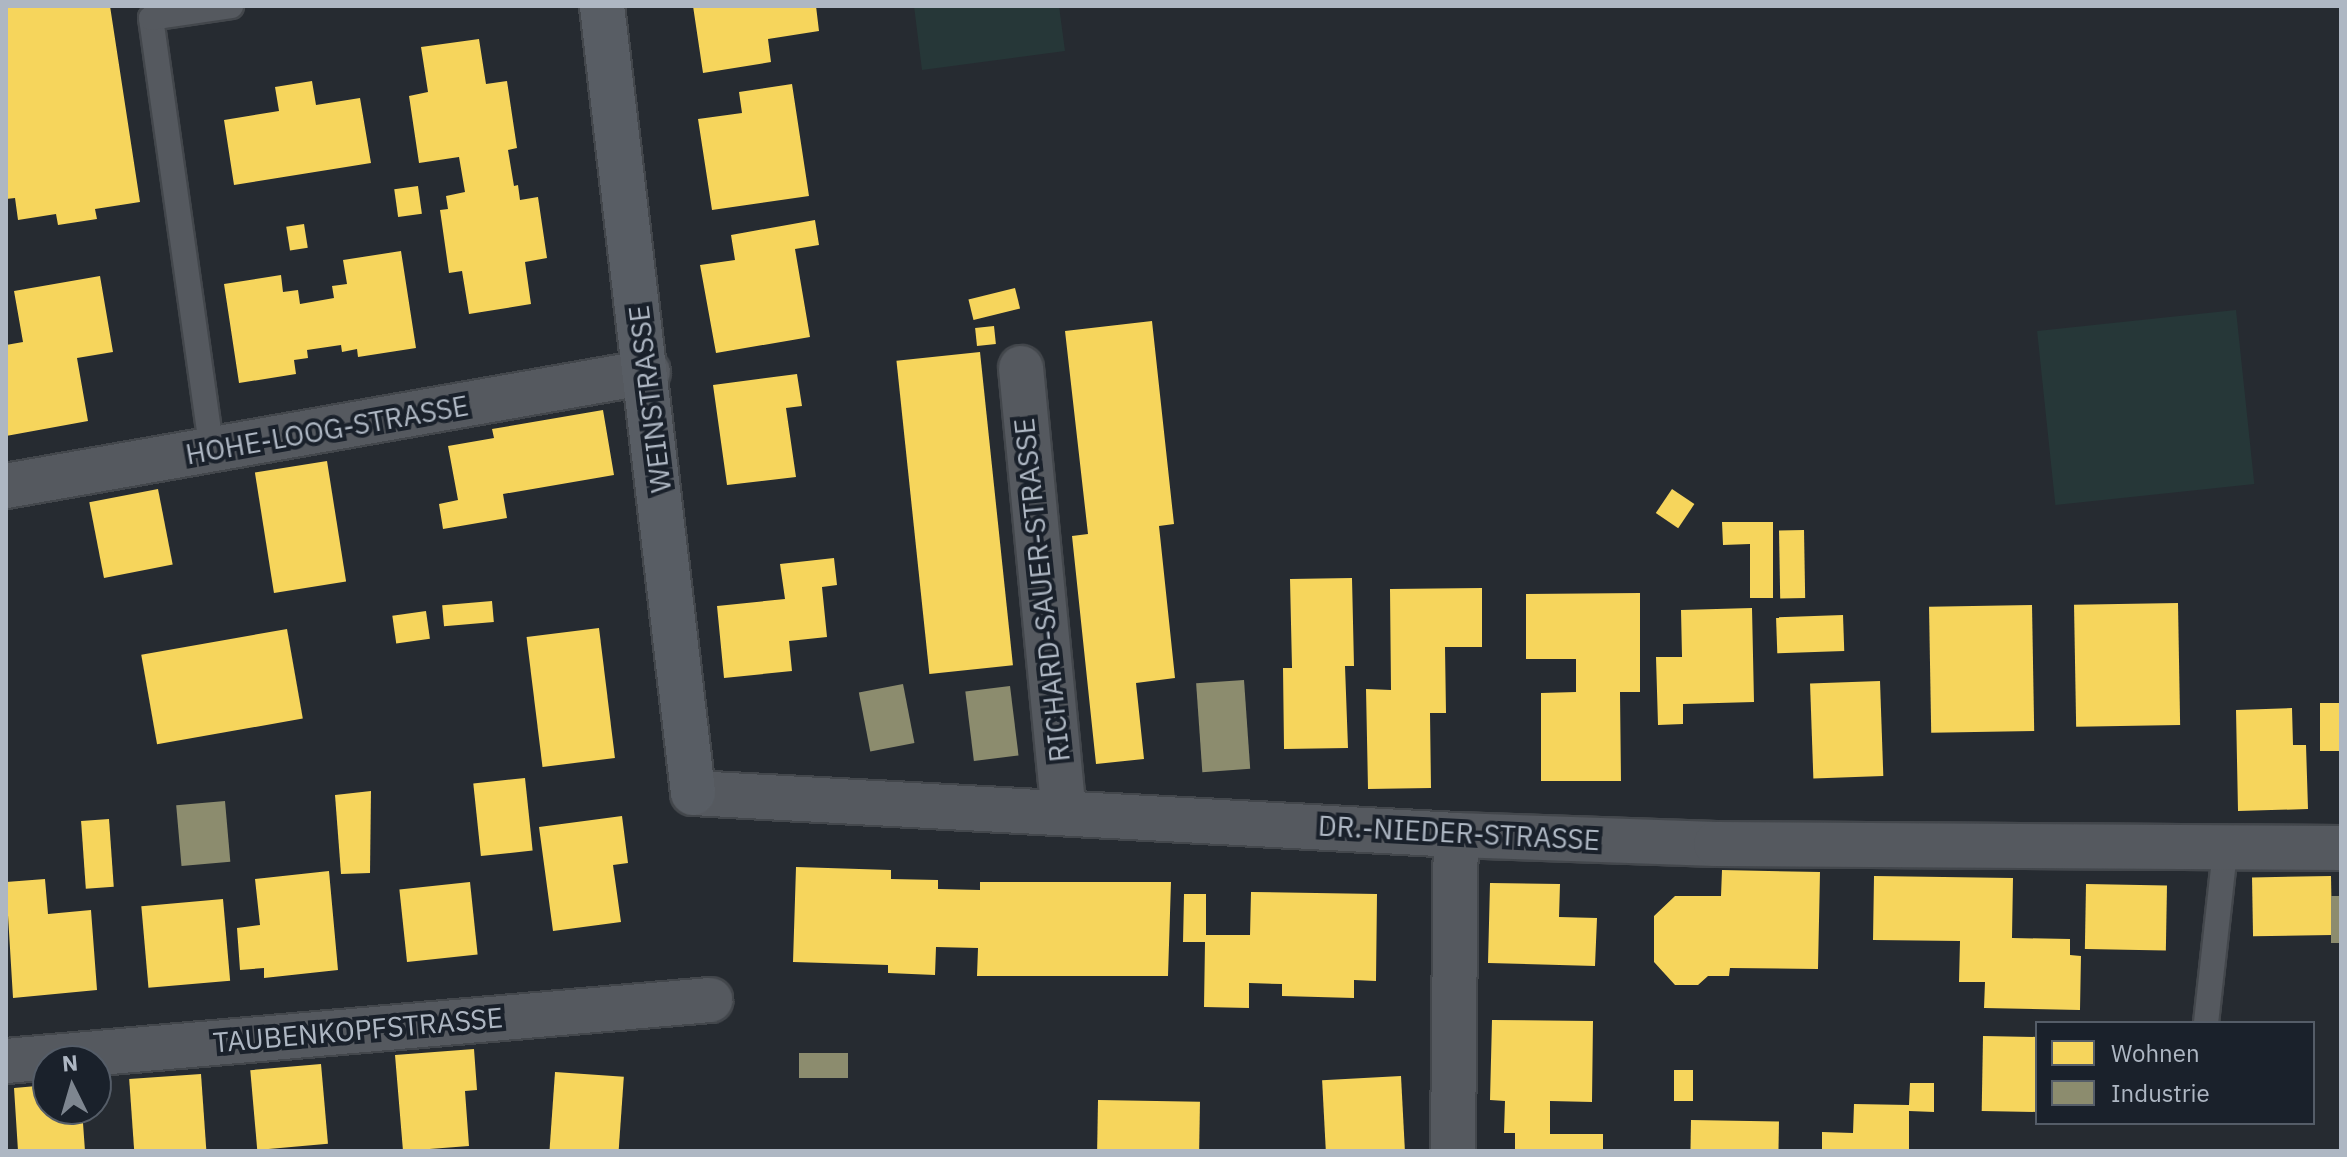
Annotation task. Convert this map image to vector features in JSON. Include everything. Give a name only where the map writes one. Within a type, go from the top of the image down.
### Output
[{"type":"street","name":"WEINSTRASSE","points":[[602,6],[648,372],[693,793]]},
{"type":"street","name":"RICHARD-SAUER-STRASSE","points":[[1021,368],[1064,811]]},
{"type":"street","name":"HOHE-LOOG-STRASSE","points":[[6,486],[212,452],[648,372]]},
{"type":"street","name":"DR.-NIEDER-STRASSE","points":[[693,793],[1064,811],[1456,835],[2225,850],[2341,848]]},
{"type":"street","points":[[1453,1151],[1456,835]]},
{"type":"street","name":"TAUBENKOPFSTRASSE","points":[[6,1061],[710,1000]]},
{"type":"lane","points":[[212,452],[151,18],[231,6]]},
{"type":"lane","points":[[2206,1021],[2225,850]]},
{"type":"shaded area","points":[[914,6],[1059,6],[1065,51],[922,70]]},
{"type":"shaded area","points":[[2236,310],[2254,484],[2055,505],[2037,331]]},
{"type":"building: Wohnen","points":[[6,6],[110,6],[140,202],[95,209],[97,219],[58,225],[56,214],[18,220],[15,198],[6,199]]},
{"type":"building: Wohnen","points":[[693,6],[816,6],[819,31],[768,39],[771,62],[703,73]]},
{"type":"building: Wohnen","points":[[479,39],[486,84],[507,81],[517,148],[508,150],[514,186],[518,185],[520,200],[538,197],[547,258],[525,262],[531,304],[469,314],[462,271],[449,273],[440,210],[448,209],[446,196],[465,192],[459,157],[419,163],[409,96],[428,92],[421,47]]},
{"type":"building: Wohnen","points":[[312,81],[316,105],[360,98],[371,163],[234,185],[224,120],[279,111],[275,87]]},
{"type":"building: Wohnen","points":[[792,84],[809,196],[712,210],[698,119],[742,113],[739,92]]},
{"type":"building: Wohnen","points":[[418,186],[422,214],[398,217],[394,189]]},
{"type":"building: Wohnen","points":[[815,220],[819,245],[795,249],[810,337],[716,353],[700,265],[735,260],[731,235]]},
{"type":"building: Wohnen","points":[[304,224],[308,248],[290,251],[286,227]]},
{"type":"building: Wohnen","points":[[401,251],[416,348],[358,357],[357,349],[342,352],[341,345],[307,350],[308,358],[294,360],[296,374],[239,383],[224,284],[281,275],[283,292],[298,290],[300,304],[334,298],[332,286],[347,284],[343,260]]},
{"type":"building: Wohnen","points":[[100,276],[113,352],[77,358],[88,421],[6,436],[6,345],[23,342],[14,291]]},
{"type":"building: Wohnen","points":[[1015,288],[1020,308],[974,320],[968,300]]},
{"type":"building: Wohnen","points":[[1152,321],[1174,524],[1159,526],[1175,678],[1136,683],[1144,759],[1096,764],[1072,536],[1088,534],[1065,331]]},
{"type":"building: Wohnen","points":[[994,326],[996,344],[977,346],[975,328]]},
{"type":"building: Wohnen","points":[[980,352],[1013,665],[929,674],[896,361]]},
{"type":"building: Wohnen","points":[[797,374],[802,406],[786,408],[796,477],[727,485],[713,385]]},
{"type":"building: Wohnen","points":[[603,410],[614,475],[503,494],[507,518],[443,529],[439,504],[458,500],[448,446],[494,438],[492,429]]},
{"type":"building: Wohnen","points":[[327,461],[346,581],[274,593],[255,472]]},
{"type":"building: Wohnen","points":[[158,489],[173,565],[104,578],[89,502]]},
{"type":"building: Wohnen","points":[[1672,489],[1694,504],[1678,528],[1656,513]]},
{"type":"building: Wohnen","points":[[1722,522],[1773,522],[1773,598],[1750,598],[1750,544],[1723,545]]},
{"type":"building: Wohnen","points":[[1779,530],[1804,530],[1805,598],[1780,598]]},
{"type":"building: Wohnen","points":[[834,558],[837,585],[822,587],[827,637],[789,641],[792,671],[724,678],[717,606],[785,599],[780,564]]},
{"type":"building: Wohnen","points":[[1352,578],[1354,666],[1345,666],[1348,748],[1284,749],[1283,668],[1292,668],[1290,579]]},
{"type":"building: Wohnen","points":[[1482,588],[1482,647],[1445,647],[1446,713],[1430,713],[1431,788],[1368,789],[1366,689],[1391,690],[1390,589]]},
{"type":"building: Wohnen","points":[[1640,593],[1640,692],[1620,692],[1621,781],[1541,781],[1541,693],[1576,692],[1576,659],[1526,659],[1526,594]]},
{"type":"building: Wohnen","points":[[492,601],[494,622],[444,626],[442,605]]},
{"type":"building: Wohnen","points":[[2178,603],[2180,725],[2076,727],[2074,605]]},
{"type":"building: Wohnen","points":[[2032,605],[2034,731],[1931,733],[1929,607]]},
{"type":"building: Wohnen","points":[[1752,608],[1754,702],[1683,704],[1683,724],[1658,725],[1656,657],[1682,657],[1681,610]]},
{"type":"building: Wohnen","points":[[426,611],[430,639],[396,643],[392,616]]},
{"type":"building: Wohnen","points":[[1843,615],[1844,651],[1777,653],[1776,617]]},
{"type":"building: Wohnen","points":[[599,628],[615,758],[543,767],[527,637]]},
{"type":"building: Wohnen","points":[[287,629],[303,719],[157,744],[141,655]]},
{"type":"building: Wohnen","points":[[1880,681],[1883,776],[1813,778],[1810,683]]},
{"type":"building: Wohnen","points":[[2320,703],[2341,703],[2341,751],[2320,751]]},
{"type":"building: Wohnen","points":[[2292,708],[2293,745],[2306,745],[2308,809],[2238,811],[2236,710]]},
{"type":"building: Wohnen","points":[[525,778],[533,851],[481,856],[473,783]]},
{"type":"building: Wohnen","points":[[371,791],[370,873],[341,874],[335,795]]},
{"type":"building: Wohnen","points":[[622,816],[628,863],[613,865],[621,922],[553,931],[539,827]]},
{"type":"building: Wohnen","points":[[109,819],[114,887],[86,889],[81,821]]},
{"type":"building: Wohnen","points":[[796,867],[891,870],[891,879],[938,880],[938,889],[980,890],[980,882],[1171,882],[1168,976],[977,976],[978,948],[936,947],[935,975],[888,973],[888,965],[793,962]]},
{"type":"building: Wohnen","points":[[1722,870],[1820,872],[1818,969],[1730,968],[1729,976],[1708,976],[1698,985],[1675,985],[1654,962],[1654,916],[1675,896],[1721,896]]},
{"type":"building: Wohnen","points":[[329,871],[338,970],[264,978],[264,968],[240,970],[237,928],[260,925],[255,879]]},
{"type":"building: Wohnen","points":[[1874,876],[2013,878],[2012,938],[2070,939],[2070,955],[2081,956],[2080,1010],[1984,1008],[1985,982],[1959,982],[1960,941],[1873,940]]},
{"type":"building: Wohnen","points":[[2331,876],[2332,935],[2253,936],[2252,877]]},
{"type":"building: Wohnen","points":[[45,879],[48,914],[91,910],[97,990],[13,998],[6,882]]},
{"type":"building: Wohnen","points":[[470,882],[478,955],[407,962],[399,889]]},
{"type":"building: Wohnen","points":[[1490,883],[1560,884],[1559,917],[1597,918],[1595,966],[1488,963]]},
{"type":"building: Wohnen","points":[[2086,884],[2167,885],[2166,950],[2085,949]]},
{"type":"building: Wohnen","points":[[1251,892],[1377,894],[1376,981],[1354,980],[1354,998],[1282,996],[1282,984],[1249,983],[1249,1008],[1204,1007],[1205,942],[1183,942],[1184,894],[1206,894],[1206,935],[1250,935]]},
{"type":"building: Wohnen","points":[[223,899],[230,981],[148,988],[141,906]]},
{"type":"building: Wohnen","points":[[1492,1020],[1593,1021],[1592,1102],[1550,1101],[1550,1134],[1603,1134],[1603,1151],[1515,1151],[1515,1133],[1504,1133],[1505,1101],[1490,1100]]},
{"type":"building: Wohnen","points":[[1983,1036],[2035,1037],[2035,1112],[1982,1111]]},
{"type":"building: Wohnen","points":[[474,1049],[477,1090],[465,1091],[469,1146],[403,1151],[395,1055]]},
{"type":"building: Wohnen","points":[[321,1064],[328,1144],[257,1150],[250,1070]]},
{"type":"building: Wohnen","points":[[1674,1070],[1693,1070],[1693,1101],[1674,1101]]},
{"type":"building: Wohnen","points":[[555,1072],[624,1077],[619,1151],[549,1151]]},
{"type":"building: Wohnen","points":[[201,1074],[206,1151],[134,1151],[129,1079]]},
{"type":"building: Wohnen","points":[[1401,1076],[1405,1151],[1326,1151],[1322,1080]]},
{"type":"building: Wohnen","points":[[1910,1083],[1934,1083],[1934,1112],[1909,1111],[1909,1151],[1822,1151],[1822,1132],[1853,1133],[1854,1104],[1909,1105]]},
{"type":"building: Wohnen","points":[[32,1086],[32,1125],[83,1125],[85,1151],[18,1151],[14,1088]]},
{"type":"building: Wohnen","points":[[1098,1100],[1200,1102],[1199,1151],[1097,1151]]},
{"type":"building: Wohnen","points":[[1691,1120],[1779,1122],[1778,1151],[1690,1151]]},
{"type":"building: Industrie","points":[[1244,680],[1250,769],[1202,772],[1196,683]]},
{"type":"building: Industrie","points":[[903,684],[914,743],[870,751],[859,693]]},
{"type":"building: Industrie","points":[[1010,686],[1019,755],[974,761],[965,691]]},
{"type":"building: Industrie","points":[[225,801],[230,862],[182,866],[176,805]]},
{"type":"building: Industrie","points":[[2331,896],[2341,896],[2341,943],[2331,943]]},
{"type":"building: Industrie","points":[[799,1053],[848,1053],[848,1078],[799,1078]]}]
